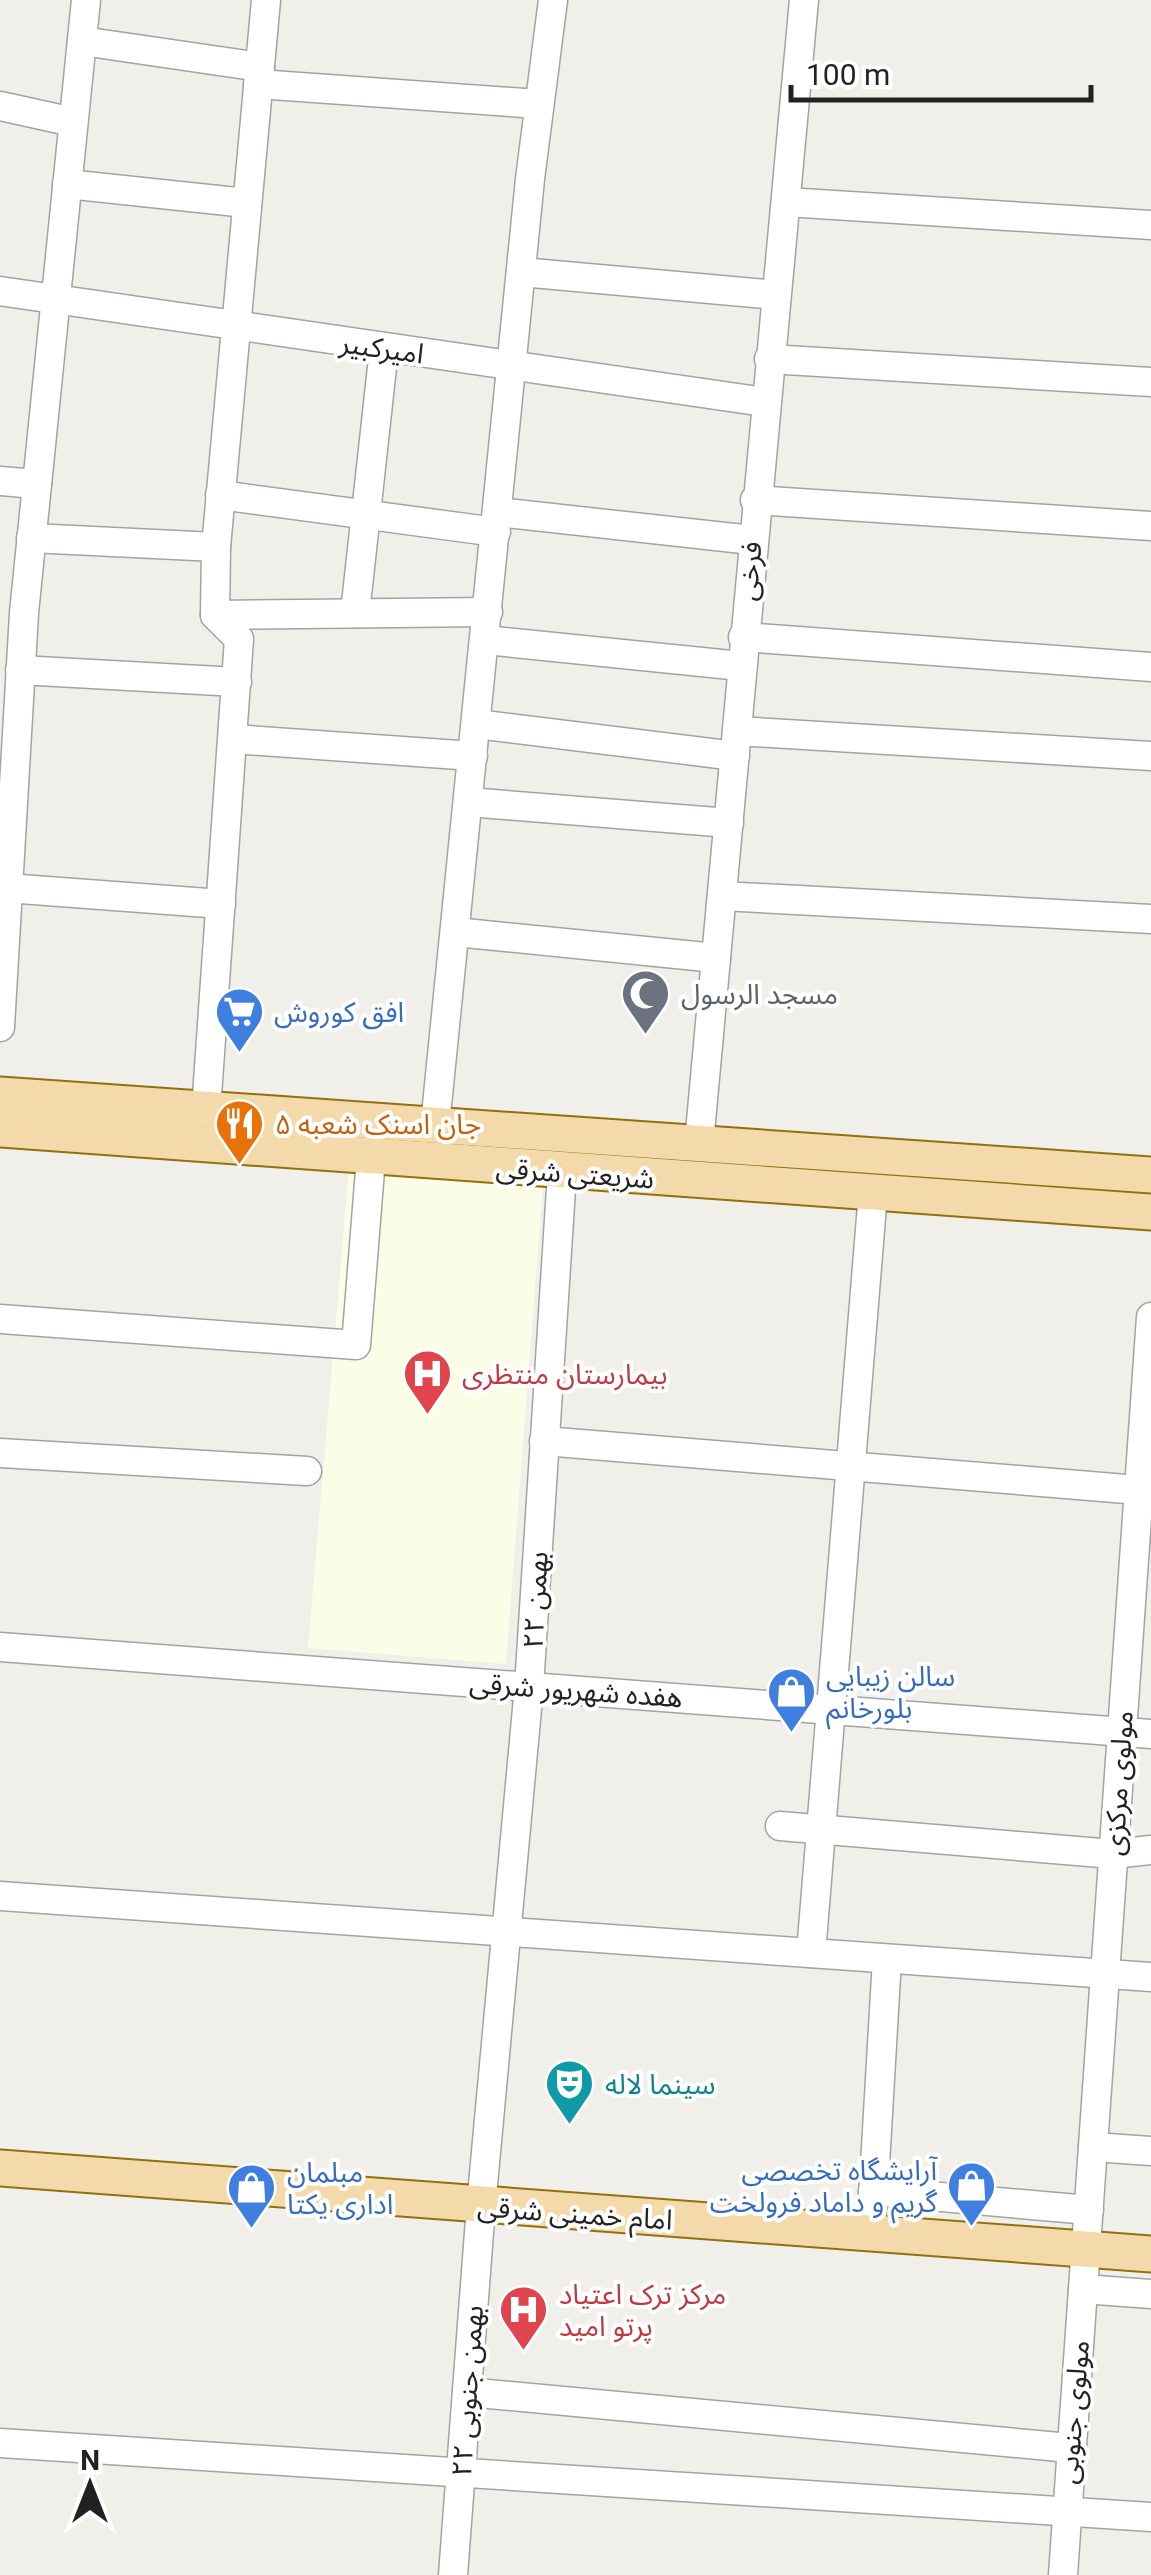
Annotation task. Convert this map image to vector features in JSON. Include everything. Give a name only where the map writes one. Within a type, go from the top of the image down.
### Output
[{"type":"main road","name":"شریعتی شرقی","points":[[0,1095],[1151,1175]]},
{"type":"main road","name":"شریعتی شرقی","points":[[0,1129],[562,1173],[1151,1212]]},
{"type":"main road","points":[[990,1200],[1002,1183],[994,1164]]},
{"type":"main road","name":"امام خمینی شرقی","points":[[0,2168],[1151,2254]]},
{"type":"street","points":[[0,1027],[7,888],[9,710],[20,670],[11,633],[32,538],[86,0]]},
{"type":"street","points":[[206,1110],[239,640],[215,615],[216,548],[266,0]]},
{"type":"street","points":[[435,1126],[538,104],[553,0]]},
{"type":"street","name":"فرخی","points":[[699,1143],[764,402],[804,0]]},
{"type":"street","points":[[82,42],[259,76],[538,104]]},
{"type":"street","points":[[0,106],[73,122]]},
{"type":"street","points":[[67,184],[246,203]]},
{"type":"street","points":[[786,202],[1151,225]]},
{"type":"street","points":[[521,272],[776,296]]},
{"type":"street","name":"امیرکبیر","points":[[0,291],[764,402]]},
{"type":"street","points":[[355,614],[384,348]]},
{"type":"street","points":[[769,360],[1151,382]]},
{"type":"street","points":[[0,480],[37,484]]},
{"type":"street","points":[[220,495],[367,515],[752,540]]},
{"type":"street","points":[[756,500],[1151,526]]},
{"type":"street","points":[[32,538],[216,548]]},
{"type":"street","points":[[215,615],[355,614],[487,626],[742,666]]},
{"type":"street","points":[[743,637],[1151,667]]},
{"type":"street","points":[[20,670],[238,682]]},
{"type":"street","points":[[476,724],[736,744],[1151,756]]},
{"type":"street","points":[[233,739],[473,756]]},
{"type":"street","points":[[468,802],[729,823]]},
{"type":"street","points":[[7,888],[221,904]]},
{"type":"street","points":[[722,896],[1151,919]]},
{"type":"street","points":[[455,932],[716,958]]},
{"type":"street","points":[[0,1319],[356,1345],[371,1158]]},
{"type":"street","name":"۲۲ بهمن","points":[[481,2206],[529,1686],[562,1173]]},
{"type":"street","points":[[810,1953],[824,1829],[849,1466],[874,1192]]},
{"type":"street","name":"مولوی مرکزی","points":[[1086,2249],[1122,1732],[1140,1650],[1151,1317]]},
{"type":"street","points":[[544,1440],[1145,1490]]},
{"type":"street","points":[[0,1453],[307,1471]]},
{"type":"street","name":"هفده شهریور شرقی","points":[[0,1646],[1151,1734]]},
{"type":"street","points":[[780,1826],[1113,1854],[1151,1850]]},
{"type":"street","points":[[0,1896],[1151,1977]]},
{"type":"street","points":[[871,2234],[887,1958]]},
{"type":"street","points":[[1094,2148],[1151,2151]]},
{"type":"street","points":[[873,2191],[1089,2210]]},
{"type":"street","name":"۲۲ بهمن جنوبی","points":[[453,2575],[481,2206]]},
{"type":"street","name":"مولوی جنوبی","points":[[1063,2575],[1086,2249]]},
{"type":"street","points":[[1083,2289],[1151,2294]]},
{"type":"street","points":[[467,2392],[1070,2448]]},
{"type":"street","points":[[0,2443],[1151,2517]]},
{"type":"shaded area","name":"بیمارستان منتظری","points":[[349,1168],[543,1184],[506,1664],[308,1648]]},
{"type":"place","name":"مسجد الرسول","points":[[646,1036]]},
{"type":"place","name":"افق کوروش","points":[[239,1054]]},
{"type":"place","name":"جان اسنک شعبه ۵","points":[[240,1166]]},
{"type":"place","name":"بیمارستان منتظری","points":[[427,1416]]},
{"type":"place","name":"سالن زیبایی بلورخانم","points":[[791,1734]]},
{"type":"place","name":"سینما لاله","points":[[570,2126]]},
{"type":"place","name":"آرایشگاه تخصصی گریم و داماد فرولخت","points":[[972,2228]]},
{"type":"place","name":"مبلمان اداری یکتا","points":[[252,2230]]},
{"type":"place","name":"مرکز ترک اعتیاد پرتو امید","points":[[524,2352]]}]
